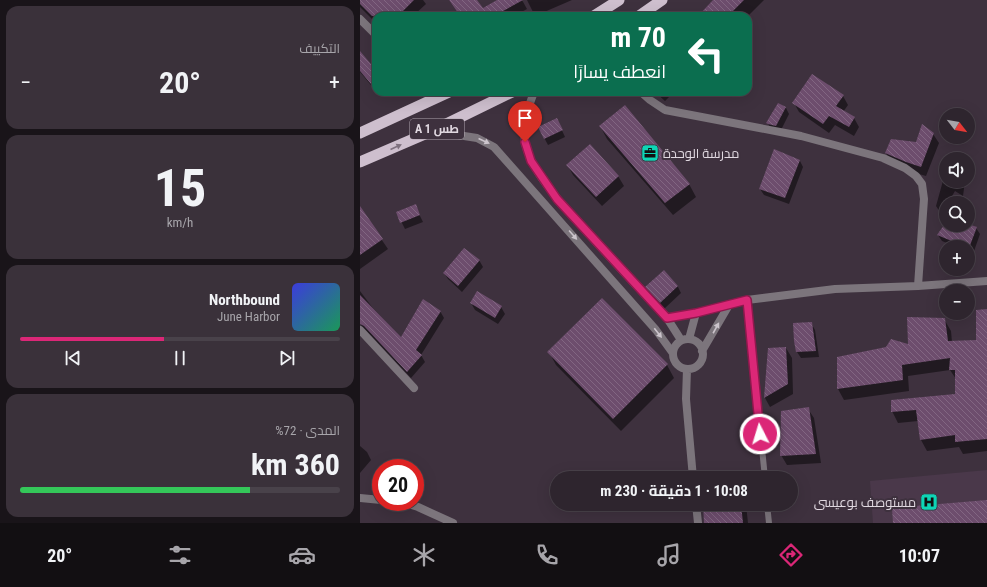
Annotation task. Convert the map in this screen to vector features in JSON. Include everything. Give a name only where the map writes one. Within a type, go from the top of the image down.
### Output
[{"type":"highway","points":[[600,12],[619,0]]},
{"type":"highway","points":[[645,12],[662,0]]},
{"type":"highway","points":[[360,132],[436,96]]},
{"type":"highway","name":"A 1 طس","points":[[360,162],[432,131],[504,96]]},
{"type":"street","points":[[360,19],[372,31]]},
{"type":"street","points":[[532,96],[526,121],[525,142],[531,161],[557,199],[667,318],[685,340]]},
{"type":"street","points":[[646,96],[665,110],[808,138],[883,158],[911,172],[922,184],[924,199],[918,286]]},
{"type":"street","points":[[432,131],[477,138],[494,147],[656,330],[672,352],[676,363],[687,369],[699,364],[702,358],[702,351],[698,342],[685,340],[676,343],[672,352]]},
{"type":"street","points":[[667,318],[696,313],[747,300],[835,289],[918,286],[987,281]]},
{"type":"street","points":[[702,351],[729,305]]},
{"type":"street","points":[[685,340],[696,313]]},
{"type":"street","points":[[360,330],[414,388]]},
{"type":"street","points":[[687,369],[686,399],[692,471]]},
{"type":"street","points":[[360,498],[372,499]]},
{"type":"street","points":[[424,510],[453,523]]},
{"type":"street","points":[[697,511],[698,523]]},
{"type":"lane","points":[[747,300],[764,471]]},
{"type":"lane","points":[[768,511],[769,523]]},
{"type":"shaded area","name":"مستوصف بوعيسى","points":[[987,470],[987,523],[873,523],[870,481]]},
{"type":"building","points":[[360,0],[414,0],[402,12],[372,12],[372,16],[360,4]]},
{"type":"building","points":[[449,0],[477,0],[483,8],[497,0],[523,0],[501,12],[457,12]]},
{"type":"building","points":[[713,0],[744,0],[732,12],[702,12]]},
{"type":"building","points":[[360,51],[372,65],[372,85],[360,71]]},
{"type":"building","points":[[812,74],[844,95],[836,106],[855,117],[849,127],[829,116],[823,124],[792,103]]},
{"type":"building","points":[[778,103],[786,107],[776,126],[766,123]]},
{"type":"building","points":[[625,105],[690,184],[665,203],[599,126]]},
{"type":"building","points":[[557,118],[563,130],[544,139],[538,127]]},
{"type":"building","points":[[922,124],[934,133],[921,167],[885,153],[891,139],[916,142]]},
{"type":"building","points":[[590,144],[619,176],[596,197],[566,165]]},
{"type":"building","points":[[774,149],[800,160],[785,198],[759,189]]},
{"type":"building","points":[[416,204],[420,215],[400,223],[396,212]]},
{"type":"building","points":[[360,206],[383,239],[360,255]]},
{"type":"building","points":[[975,226],[977,227],[972,240],[949,240],[937,235],[939,232],[975,232]]},
{"type":"building","points":[[464,248],[480,260],[458,286],[443,273]]},
{"type":"building","points":[[664,270],[678,286],[660,303],[645,287]]},
{"type":"building","points":[[477,291],[502,306],[495,318],[470,303]]},
{"type":"building","points":[[360,295],[401,337],[423,299],[441,311],[416,350],[422,355],[407,372],[364,326],[360,324]]},
{"type":"building","points":[[602,298],[668,364],[613,419],[547,352]]},
{"type":"building","points":[[987,309],[987,439],[955,442],[955,435],[920,440],[916,410],[891,412],[891,400],[955,394],[955,370],[949,370],[950,358],[902,365],[903,380],[837,389],[837,357],[886,347],[891,339],[908,344],[907,317],[939,318],[939,320],[945,320],[948,341],[976,340],[976,310]]},
{"type":"building","points":[[812,322],[816,351],[796,352],[793,323]]},
{"type":"building","points":[[786,347],[788,384],[764,398],[768,348]]},
{"type":"building","points":[[809,407],[816,454],[780,456],[781,411]]},
{"type":"building","points":[[987,500],[987,523],[893,523],[892,508]]},
{"type":"building","points":[[703,511],[742,511],[743,523],[704,523]]},
{"type":"place","name":"مدرسة الوحدة","points":[[650,153]]},
{"type":"place","name":"مستوصف بوعيسى","points":[[929,502]]},
{"type":"route","points":[[525,142],[531,161],[557,199],[667,318],[696,313],[747,300],[760,434]]}]
